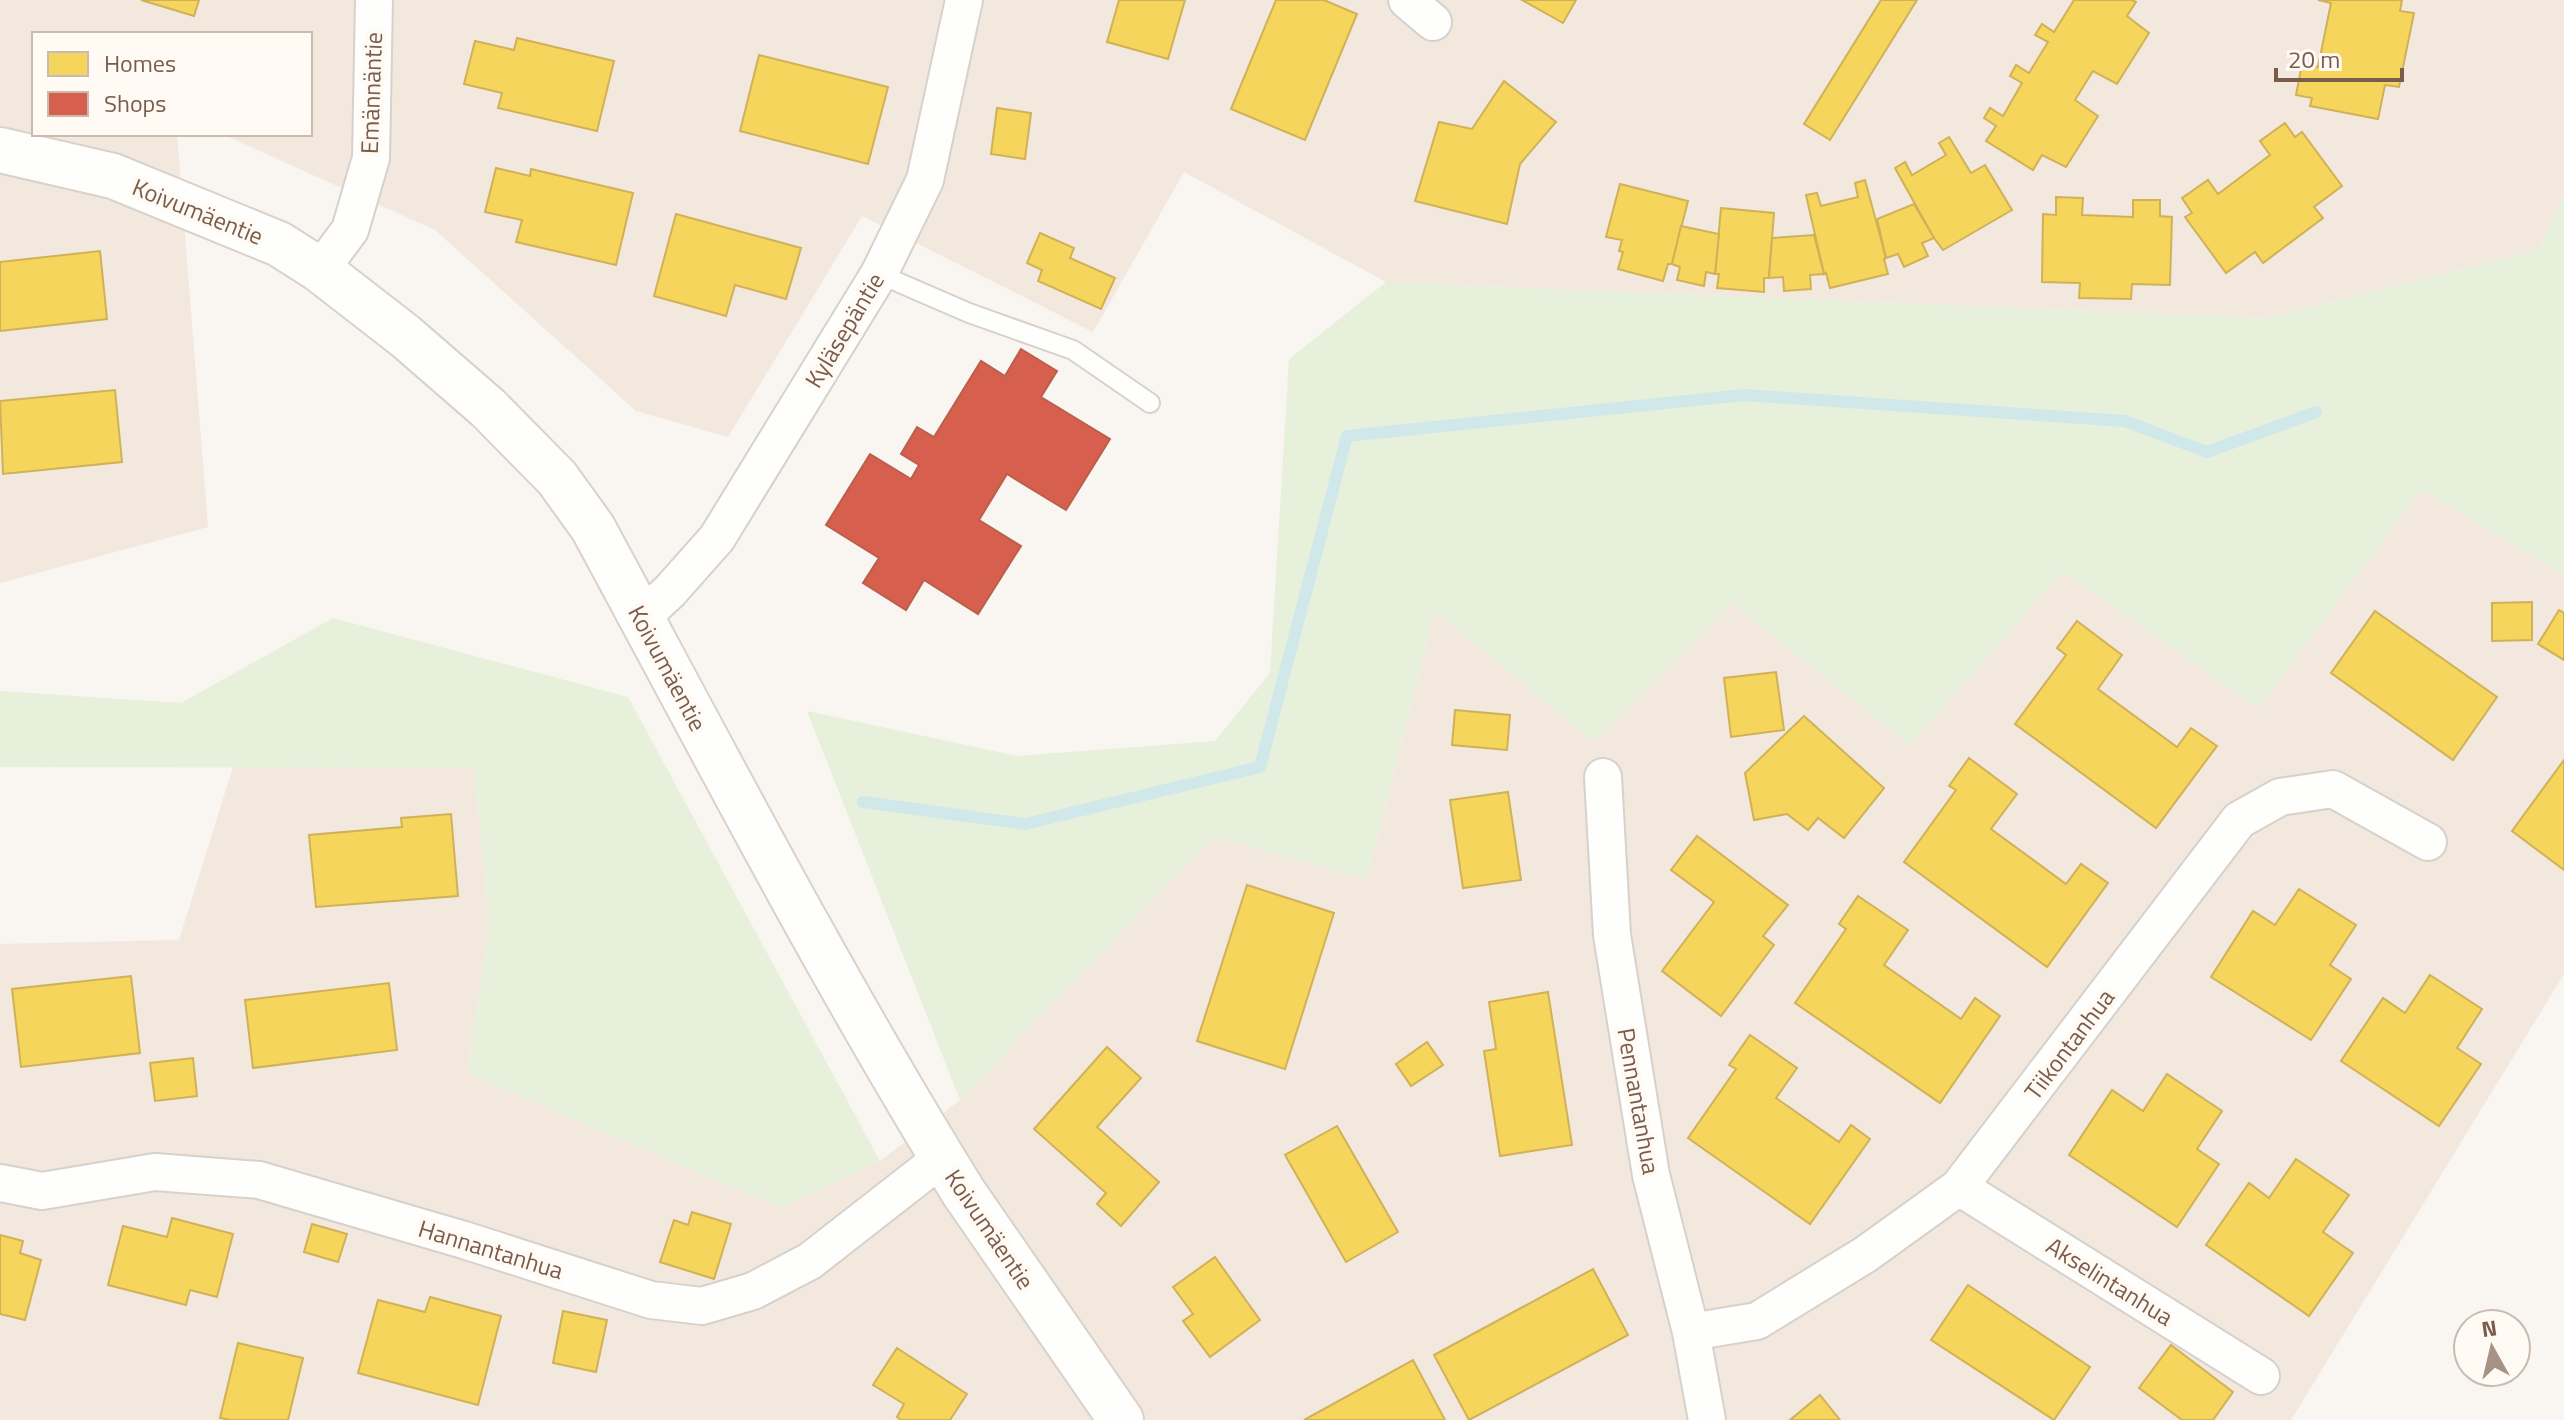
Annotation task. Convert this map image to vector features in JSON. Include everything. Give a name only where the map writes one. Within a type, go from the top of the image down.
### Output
[{"type":"street","name":"Emännäntie","points":[[320,270],[350,230],[371,158],[374,0]]},
{"type":"street","name":"Kyläsepäntie","points":[[641,618],[670,591],[717,538],[879,274],[925,180],[964,0]]},
{"type":"street","name":"Koivumäentie","points":[[0,150],[113,176],[279,244],[320,270],[405,336],[519,436],[557,478],[593,528],[843,993],[942,1158],[1121,1420]]},
{"type":"street","name":"Pennantanhua","points":[[1603,777],[1612,935],[1651,1175],[1691,1332],[1707,1420]]},
{"type":"street","name":"Tiikontanhua","points":[[1691,1332],[1757,1321],[1866,1254],[1959,1187],[2239,820],[2280,797],[2333,789],[2428,842]]},
{"type":"street","name":"Hannantanhua","points":[[0,1183],[42,1191],[155,1172],[259,1180],[464,1240],[651,1300],[702,1306],[753,1291],[810,1261],[942,1158]]},
{"type":"street","name":"Akselintanhua","points":[[1959,1187],[2261,1376]]},
{"type":"lane","points":[[879,274],[969,313],[1073,350],[1150,403]]},
{"type":"shaded area","points":[[0,0],[2564,0],[2564,196],[2538,250],[2267,318],[1386,282],[1184,172],[1093,332],[862,216],[728,437],[636,411],[435,230],[226,136],[312,136],[312,32],[32,32],[32,136],[177,136],[208,527],[0,583]]},
{"type":"shaded area","points":[[2421,489],[2564,576],[2564,974],[2291,1420],[0,1420],[0,944],[179,940],[233,767],[474,768],[490,928],[467,1073],[781,1208],[880,1161],[960,1100],[1214,836],[1366,880],[1435,611],[1594,741],[1731,603],[1910,745],[2062,572],[2259,708]]},
{"type":"green space","points":[[2564,196],[2564,576],[2421,489],[2259,708],[2062,572],[1910,745],[1731,603],[1594,742],[1435,611],[1366,880],[1214,836],[960,1100],[807,711],[1017,756],[1215,741],[1270,673],[1289,359],[1386,282],[2267,318],[2538,250]]},
{"type":"green space","points":[[333,618],[628,697],[880,1161],[781,1208],[467,1073],[490,928],[474,768],[0,767],[0,691],[181,703]]},
{"type":"building: Homes","points":[[141,0],[199,0],[194,16]]},
{"type":"building: Homes","points":[[1119,0],[1185,0],[1168,59],[1107,42]]},
{"type":"building: Homes","points":[[1276,0],[1324,0],[1357,14],[1305,140],[1231,109]]},
{"type":"building: Homes","points":[[1522,0],[1576,0],[1563,23]]},
{"type":"building: Homes","points":[[1881,0],[1917,0],[1830,140],[1804,124]]},
{"type":"building: Homes","points":[[2074,0],[2132,0],[2136,2],[2127,16],[2149,33],[2117,84],[2093,71],[2075,100],[2098,116],[2066,167],[2042,155],[2033,170],[1986,141],[1996,126],[1984,118],[1990,108],[2003,116],[2022,83],[2010,76],[2016,65],[2029,73],[2048,42],[2035,35],[2042,24],[2054,32]]},
{"type":"building: Homes","points":[[2318,0],[2402,0],[2400,11],[2414,13],[2399,87],[2385,85],[2378,119],[2310,106],[2312,98],[2296,95],[2302,64],[2318,67],[2331,3]]},
{"type":"building: Homes","points":[[517,38],[614,61],[597,131],[498,108],[502,93],[464,84],[475,41],[514,50]]},
{"type":"building: Homes","points":[[759,55],[888,87],[868,164],[740,131]]},
{"type":"building: Homes","points":[[1504,81],[1556,122],[1520,164],[1507,224],[1415,201],[1439,122],[1472,129]]},
{"type":"building: Homes","points":[[997,108],[1031,113],[1025,159],[991,154]]},
{"type":"building: Homes","points":[[2285,123],[2295,137],[2302,132],[2342,186],[2314,207],[2323,218],[2263,263],[2255,252],[2226,273],[2185,217],[2192,213],[2182,198],[2208,180],[2218,194],[2270,155],[2260,141]]},
{"type":"building: Homes","points":[[1949,137],[1971,173],[1985,165],[2012,210],[1943,250],[1895,168],[1905,162],[1912,175],[1946,155],[1939,143]]},
{"type":"building: Homes","points":[[496,168],[530,176],[531,169],[633,193],[616,265],[516,242],[522,220],[485,212]]},
{"type":"building: Homes","points":[[1865,180],[1888,274],[1830,288],[1806,195],[1817,193],[1821,206],[1858,197],[1855,183]]},
{"type":"building: Homes","points":[[1620,184],[1688,201],[1672,264],[1668,264],[1663,281],[1618,269],[1623,252],[1619,251],[1622,240],[1606,237]]},
{"type":"building: Homes","points":[[2056,197],[2083,198],[2082,215],[2133,217],[2133,200],[2160,200],[2160,216],[2172,217],[2170,285],[2132,284],[2131,299],[2079,298],[2080,283],[2042,282],[2043,214],[2056,215]]},
{"type":"building: Homes","points":[[1914,204],[1934,238],[1922,243],[1928,256],[1904,267],[1898,254],[1886,258],[1877,219]]},
{"type":"building: Homes","points":[[1721,208],[1774,213],[1769,278],[1764,278],[1764,292],[1717,288],[1719,274],[1715,274]]},
{"type":"building: Homes","points":[[676,214],[801,248],[786,299],[735,285],[726,316],[654,296]]},
{"type":"building: Homes","points":[[1681,226],[1719,234],[1715,274],[1706,272],[1704,286],[1677,280],[1680,267],[1672,264]]},
{"type":"building: Homes","points":[[1040,233],[1074,248],[1070,258],[1115,278],[1101,309],[1038,281],[1042,270],[1027,263]]},
{"type":"building: Homes","points":[[1814,235],[1824,274],[1810,275],[1811,289],[1784,291],[1783,277],[1769,278],[1772,238]]},
{"type":"building: Homes","points":[[100,251],[107,319],[0,331],[0,262]]},
{"type":"building: Homes","points":[[115,390],[122,462],[3,474],[0,401]]},
{"type":"building: Homes","points":[[2532,602],[2532,640],[2492,641],[2492,603]]},
{"type":"building: Homes","points":[[2559,610],[2564,613],[2564,660],[2538,644]]},
{"type":"building: Homes","points":[[2375,611],[2497,697],[2453,760],[2331,673]]},
{"type":"building: Homes","points":[[2077,621],[2122,655],[2098,689],[2177,747],[2191,728],[2217,746],[2156,828],[2015,724],[2066,655],[2057,648]]},
{"type":"building: Homes","points":[[1776,672],[1784,730],[1731,737],[1724,678]]},
{"type":"building: Homes","points":[[1455,710],[1510,715],[1507,750],[1452,745]]},
{"type":"building: Homes","points":[[1804,716],[1884,788],[1844,838],[1818,818],[1808,830],[1787,814],[1754,820],[1745,773]]},
{"type":"building: Homes","points":[[1969,758],[2017,794],[1991,829],[2066,884],[2081,864],[2108,883],[2047,967],[1904,862],[1956,790],[1949,786]]},
{"type":"building: Homes","points":[[2564,760],[2564,870],[2512,831]]},
{"type":"building: Homes","points":[[1508,792],[1521,880],[1463,888],[1450,800]]},
{"type":"building: Homes","points":[[451,814],[458,896],[316,907],[309,835],[402,827],[401,818]]},
{"type":"building: Homes","points":[[1697,836],[1788,905],[1763,936],[1774,945],[1721,1016],[1662,971],[1714,902],[1671,870]]},
{"type":"building: Homes","points":[[1247,885],[1334,913],[1285,1069],[1197,1041]]},
{"type":"building: Homes","points":[[2299,889],[2356,925],[2330,965],[2351,979],[2311,1040],[2211,977],[2253,911],[2275,925]]},
{"type":"building: Homes","points":[[1858,896],[1908,930],[1884,965],[1961,1019],[1975,998],[2000,1016],[1940,1103],[1795,1003],[1846,929],[1839,924]]},
{"type":"building: Homes","points":[[2430,975],[2482,1009],[2457,1048],[2481,1064],[2439,1126],[2341,1061],[2383,998],[2405,1013]]},
{"type":"building: Homes","points":[[131,976],[140,1053],[21,1067],[12,989]]},
{"type":"building: Homes","points":[[389,983],[397,1050],[253,1068],[245,1000]]},
{"type":"building: Homes","points":[[1548,992],[1572,1145],[1500,1156],[1484,1051],[1496,1049],[1489,1002]]},
{"type":"building: Homes","points":[[1750,1035],[1797,1068],[1776,1098],[1839,1142],[1851,1125],[1870,1139],[1810,1224],[1688,1138],[1736,1069],[1729,1065]]},
{"type":"building: Homes","points":[[1427,1042],[1443,1065],[1411,1086],[1396,1064]]},
{"type":"building: Homes","points":[[1107,1047],[1141,1078],[1097,1127],[1159,1182],[1121,1226],[1097,1204],[1106,1193],[1034,1129]]},
{"type":"building: Homes","points":[[193,1058],[197,1096],[155,1101],[150,1063]]},
{"type":"building: Homes","points":[[2167,1074],[2222,1111],[2197,1149],[2219,1164],[2177,1227],[2069,1155],[2112,1090],[2143,1111]]},
{"type":"building: Homes","points":[[1337,1126],[1398,1232],[1346,1262],[1285,1155]]},
{"type":"building: Homes","points":[[2296,1159],[2349,1195],[2323,1232],[2353,1253],[2309,1316],[2206,1245],[2249,1183],[2269,1198]]},
{"type":"building: Homes","points":[[692,1212],[731,1224],[714,1279],[660,1262],[674,1220],[688,1225]]},
{"type":"building: Homes","points":[[172,1218],[233,1234],[217,1297],[190,1290],[186,1305],[108,1285],[123,1226],[167,1237]]},
{"type":"building: Homes","points":[[312,1224],[347,1234],[338,1262],[304,1252]]},
{"type":"building: Homes","points":[[0,1235],[23,1241],[20,1253],[41,1260],[25,1320],[0,1314]]},
{"type":"building: Homes","points":[[1215,1257],[1260,1320],[1210,1357],[1183,1321],[1193,1314],[1173,1287]]},
{"type":"building: Homes","points":[[1593,1269],[1628,1335],[1469,1420],[1434,1355]]},
{"type":"building: Homes","points":[[1968,1285],[2090,1367],[2054,1420],[1931,1340]]},
{"type":"building: Homes","points":[[430,1297],[501,1316],[478,1405],[358,1373],[378,1300],[425,1312]]},
{"type":"building: Homes","points":[[563,1311],[607,1320],[596,1372],[553,1363]]},
{"type":"building: Homes","points":[[238,1343],[303,1358],[288,1420],[220,1418]]},
{"type":"building: Homes","points":[[2171,1345],[2233,1392],[2213,1420],[2182,1420],[2139,1388]]},
{"type":"building: Homes","points":[[897,1348],[967,1394],[950,1420],[901,1420],[897,1417],[904,1404],[873,1385]]},
{"type":"building: Homes","points":[[1413,1360],[1445,1420],[1304,1420]]},
{"type":"building: Homes","points":[[1820,1395],[1840,1420],[1790,1420]]},
{"type":"building: Shops","points":[[1021,349],[1057,371],[1041,397],[1110,439],[1066,510],[1007,474],[979,520],[1021,546],[978,614],[924,580],[906,610],[863,583],[879,558],[826,525],[870,454],[911,479],[919,465],[901,454],[917,427],[934,437],[981,361],[1005,376]]},
{"type":"waterway","points":[[863,802],[1025,824],[1260,767],[1347,436],[1744,395],[2125,421],[2207,452],[2316,412]]}]
